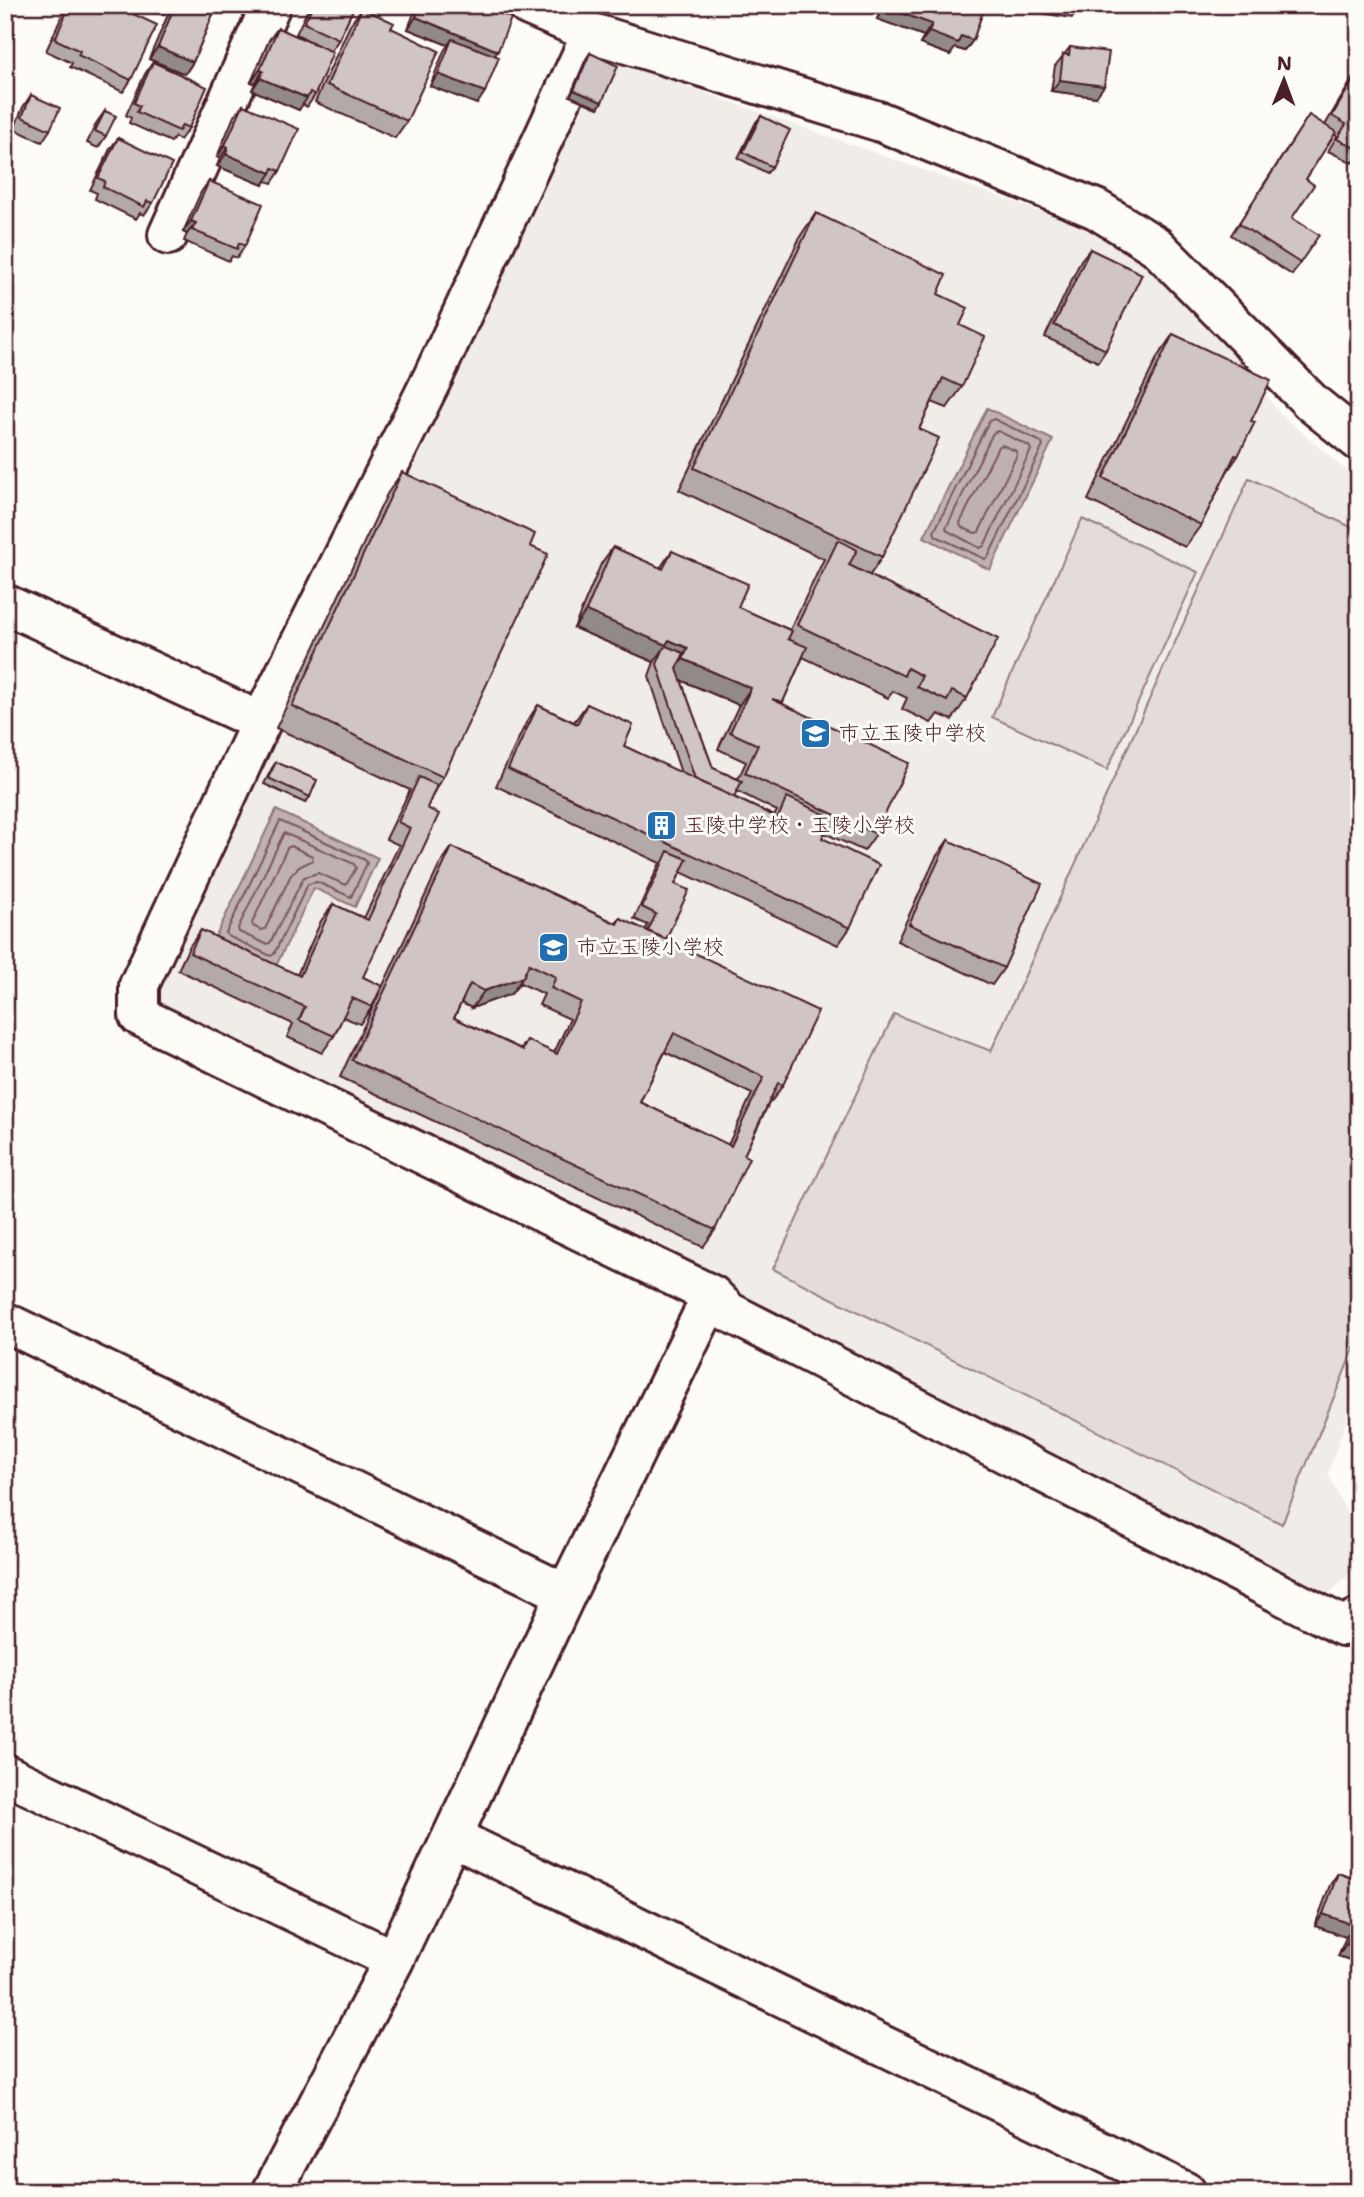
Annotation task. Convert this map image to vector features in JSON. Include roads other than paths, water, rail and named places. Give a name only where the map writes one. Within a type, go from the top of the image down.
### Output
[{"type":"street","points":[[168,235],[271,5]]},
{"type":"street","points":[[527,5],[592,33],[881,122],[1097,208],[1156,246],[1312,403],[1359,441]]},
{"type":"street","points":[[592,33],[433,377],[261,722],[139,985],[139,1016],[712,1295],[729,1312],[1343,1626],[1359,1618]]},
{"type":"street","points":[[5,604],[261,722]]},
{"type":"street","points":[[272,2192],[394,1960],[566,1594],[712,1295]]},
{"type":"street","points":[[5,1322],[566,1594]]},
{"type":"street","points":[[5,1774],[394,1960]]},
{"type":"street","points":[[452,1837],[1186,2192]]},
{"type":"water","points":[[987,408],[1053,440],[990,570],[924,537]]},
{"type":"water","points":[[276,810],[378,858],[355,907],[314,888],[276,966],[215,938]]},
{"type":"place","name":"市立玉陵中学校","points":[[816,733]]},
{"type":"place","name":"玉陵中学校・玉陵小学校","points":[[661,825]]},
{"type":"place","name":"市立玉陵小学校","points":[[554,947]]}]
